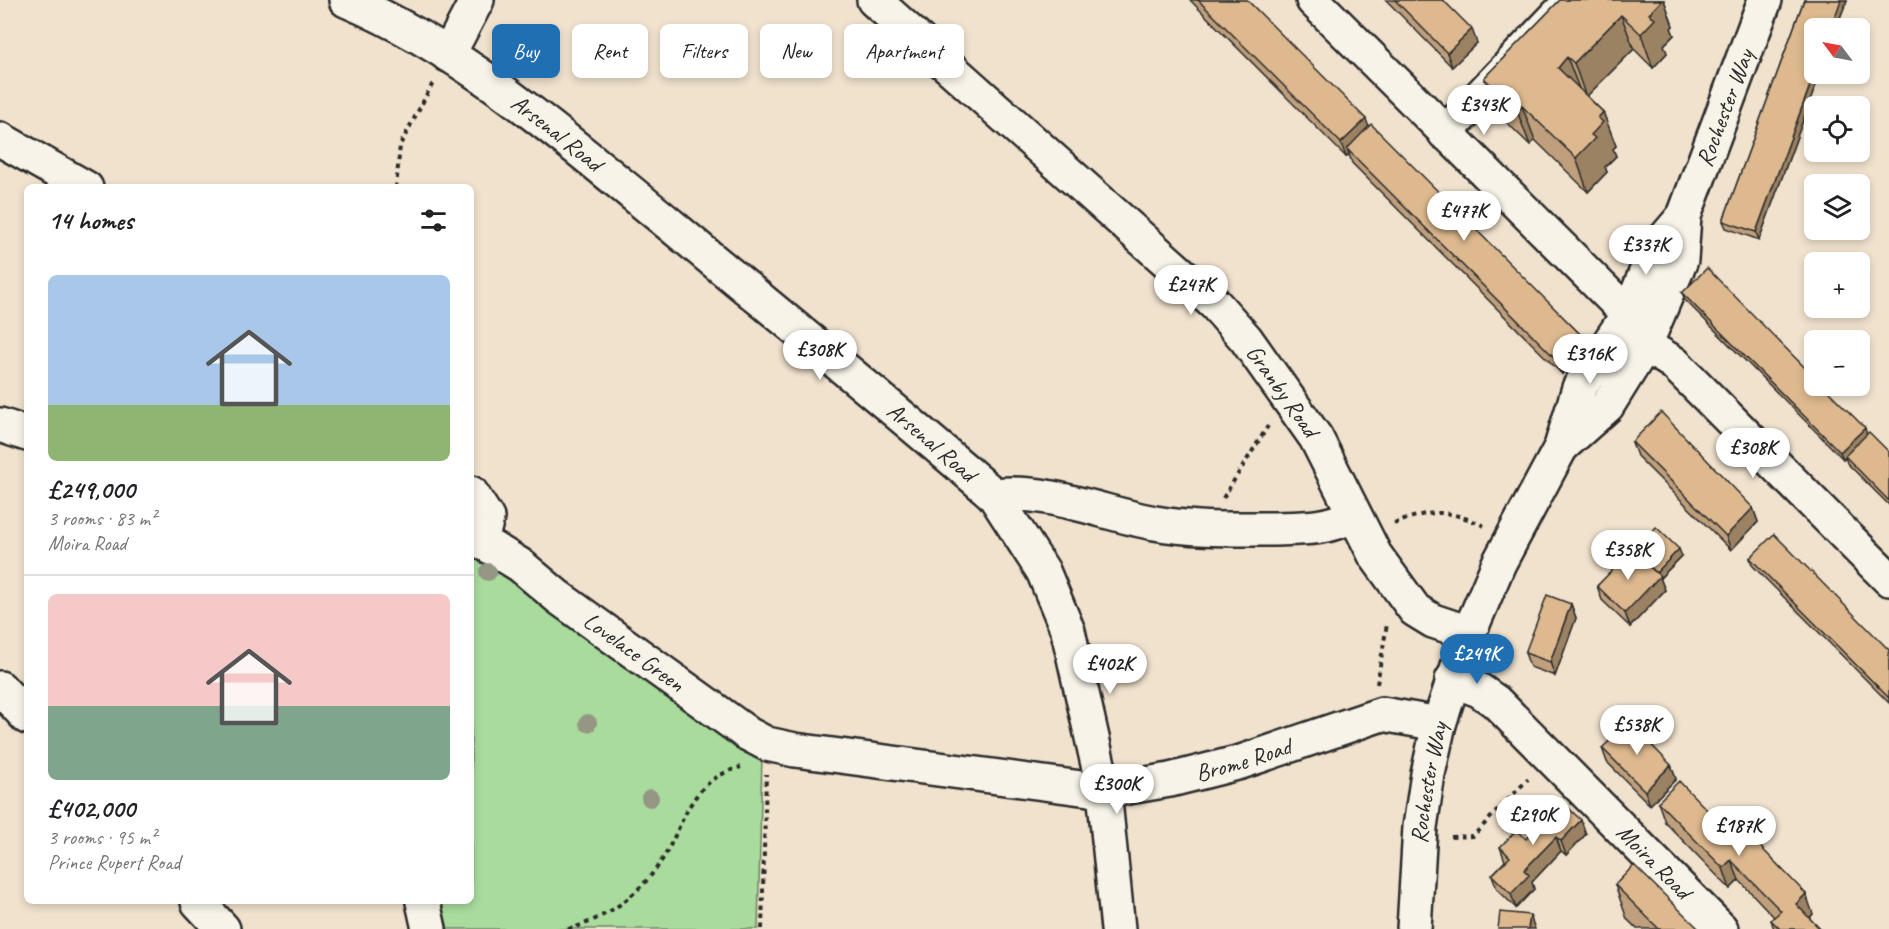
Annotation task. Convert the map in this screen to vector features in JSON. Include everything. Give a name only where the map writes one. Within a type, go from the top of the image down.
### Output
[{"type":"street","name":"Arsenal Road","points":[[346,0],[448,55],[541,119],[904,417],[994,495],[1021,492],[1056,498],[1155,523],[1221,529],[1314,528],[1335,525],[1360,527]]},
{"type":"street","points":[[448,55],[477,0]]},
{"type":"street","name":"Granby Road","points":[[874,0],[1215,304],[1246,339],[1316,438],[1360,527],[1414,610],[1432,621],[1469,633]]},
{"type":"street","points":[[1313,0],[1619,305],[1630,310]]},
{"type":"street","points":[[1445,133],[1572,0]]},
{"type":"street","name":"Rochester Way","points":[[1561,447],[1607,406],[1645,345],[1681,260],[1684,216],[1765,0]]},
{"type":"street","points":[[0,139],[79,184]]},
{"type":"street","name":"Rochester Way","points":[[1414,929],[1419,838],[1428,774],[1439,724],[1469,633],[1511,540],[1561,447],[1579,388],[1630,310],[1655,250],[1684,216]]},
{"type":"street","points":[[1645,345],[1674,363],[1889,579]]},
{"type":"street","points":[[0,425],[24,433]]},
{"type":"street","points":[[994,495],[1043,571],[1068,631],[1104,791],[1118,929]]},
{"type":"street","name":"Lovelace Green","points":[[474,498],[487,518],[476,538],[520,565],[558,597],[781,747]]},
{"type":"street","name":"Moira Road","points":[[1452,680],[1479,690],[1496,702],[1721,929]]},
{"type":"street","points":[[0,688],[24,714]]},
{"type":"street","name":"Brome Road","points":[[781,747],[1104,791],[1170,780],[1241,762],[1382,714],[1439,724]]},
{"type":"street","points":[[200,904],[223,929]]},
{"type":"street","points":[[423,904],[429,929]]},
{"type":"path","points":[[396,184],[400,145],[448,55]]},
{"type":"path","points":[[1221,529],[1223,498],[1276,414],[1293,404]]},
{"type":"path","points":[[1360,527],[1384,528],[1431,512],[1458,515],[1511,540]]},
{"type":"path","points":[[1375,691],[1387,618]]},
{"type":"path","points":[[568,929],[604,915],[635,893],[658,865],[689,803],[705,784],[728,771],[755,767],[781,747]]},
{"type":"path","points":[[762,929],[781,747]]},
{"type":"path","points":[[1419,838],[1473,836],[1551,755]]},
{"type":"green space","points":[[479,555],[762,754],[758,929],[448,929],[442,904],[474,904],[474,556]]},
{"type":"building","points":[[1198,0],[1247,0],[1366,119],[1341,143]]},
{"type":"building","points":[[1395,0],[1443,0],[1472,29],[1447,53]]},
{"type":"building","points":[[1560,0],[1661,1],[1649,14],[1655,19],[1641,34],[1621,15],[1574,63],[1567,57],[1558,68],[1603,112],[1598,118],[1603,122],[1591,135],[1595,138],[1576,158],[1522,106],[1517,111],[1484,78]]},
{"type":"building","points":[[1804,0],[1841,0],[1835,18],[1804,18],[1804,84],[1811,84],[1806,96],[1804,96],[1804,102],[1756,232],[1723,221]]},
{"type":"building","points":[[1371,124],[1581,335],[1557,360],[1347,149]]},
{"type":"building","points":[[1707,268],[1804,367],[1804,396],[1833,396],[1865,428],[1840,452],[1682,293]]},
{"type":"building","points":[[1661,412],[1753,508],[1726,536],[1632,442]]},
{"type":"building","points":[[1869,432],[1889,452],[1889,501],[1845,456]]},
{"type":"building","points":[[1656,527],[1679,549],[1656,573],[1634,551]]},
{"type":"building","points":[[1774,534],[1889,650],[1889,698],[1750,558]]},
{"type":"building","points":[[1632,550],[1660,576],[1625,613],[1597,586]]},
{"type":"building","points":[[1547,595],[1571,604],[1550,662],[1525,653]]},
{"type":"building","points":[[1629,722],[1671,765],[1645,791],[1602,748]]},
{"type":"building","points":[[1679,781],[1741,845],[1750,836],[1806,894],[1796,904],[1820,929],[1780,929],[1771,920],[1781,911],[1731,860],[1723,868],[1658,802]]},
{"type":"building","points":[[1562,802],[1581,820],[1561,841],[1556,837],[1524,870],[1529,875],[1511,894],[1492,875],[1510,857],[1500,847],[1517,830],[1526,839]]},
{"type":"building","points":[[1634,865],[1699,929],[1659,929],[1615,885]]},
{"type":"building","points":[[1500,912],[1530,915],[1528,929],[1498,929]]}]
